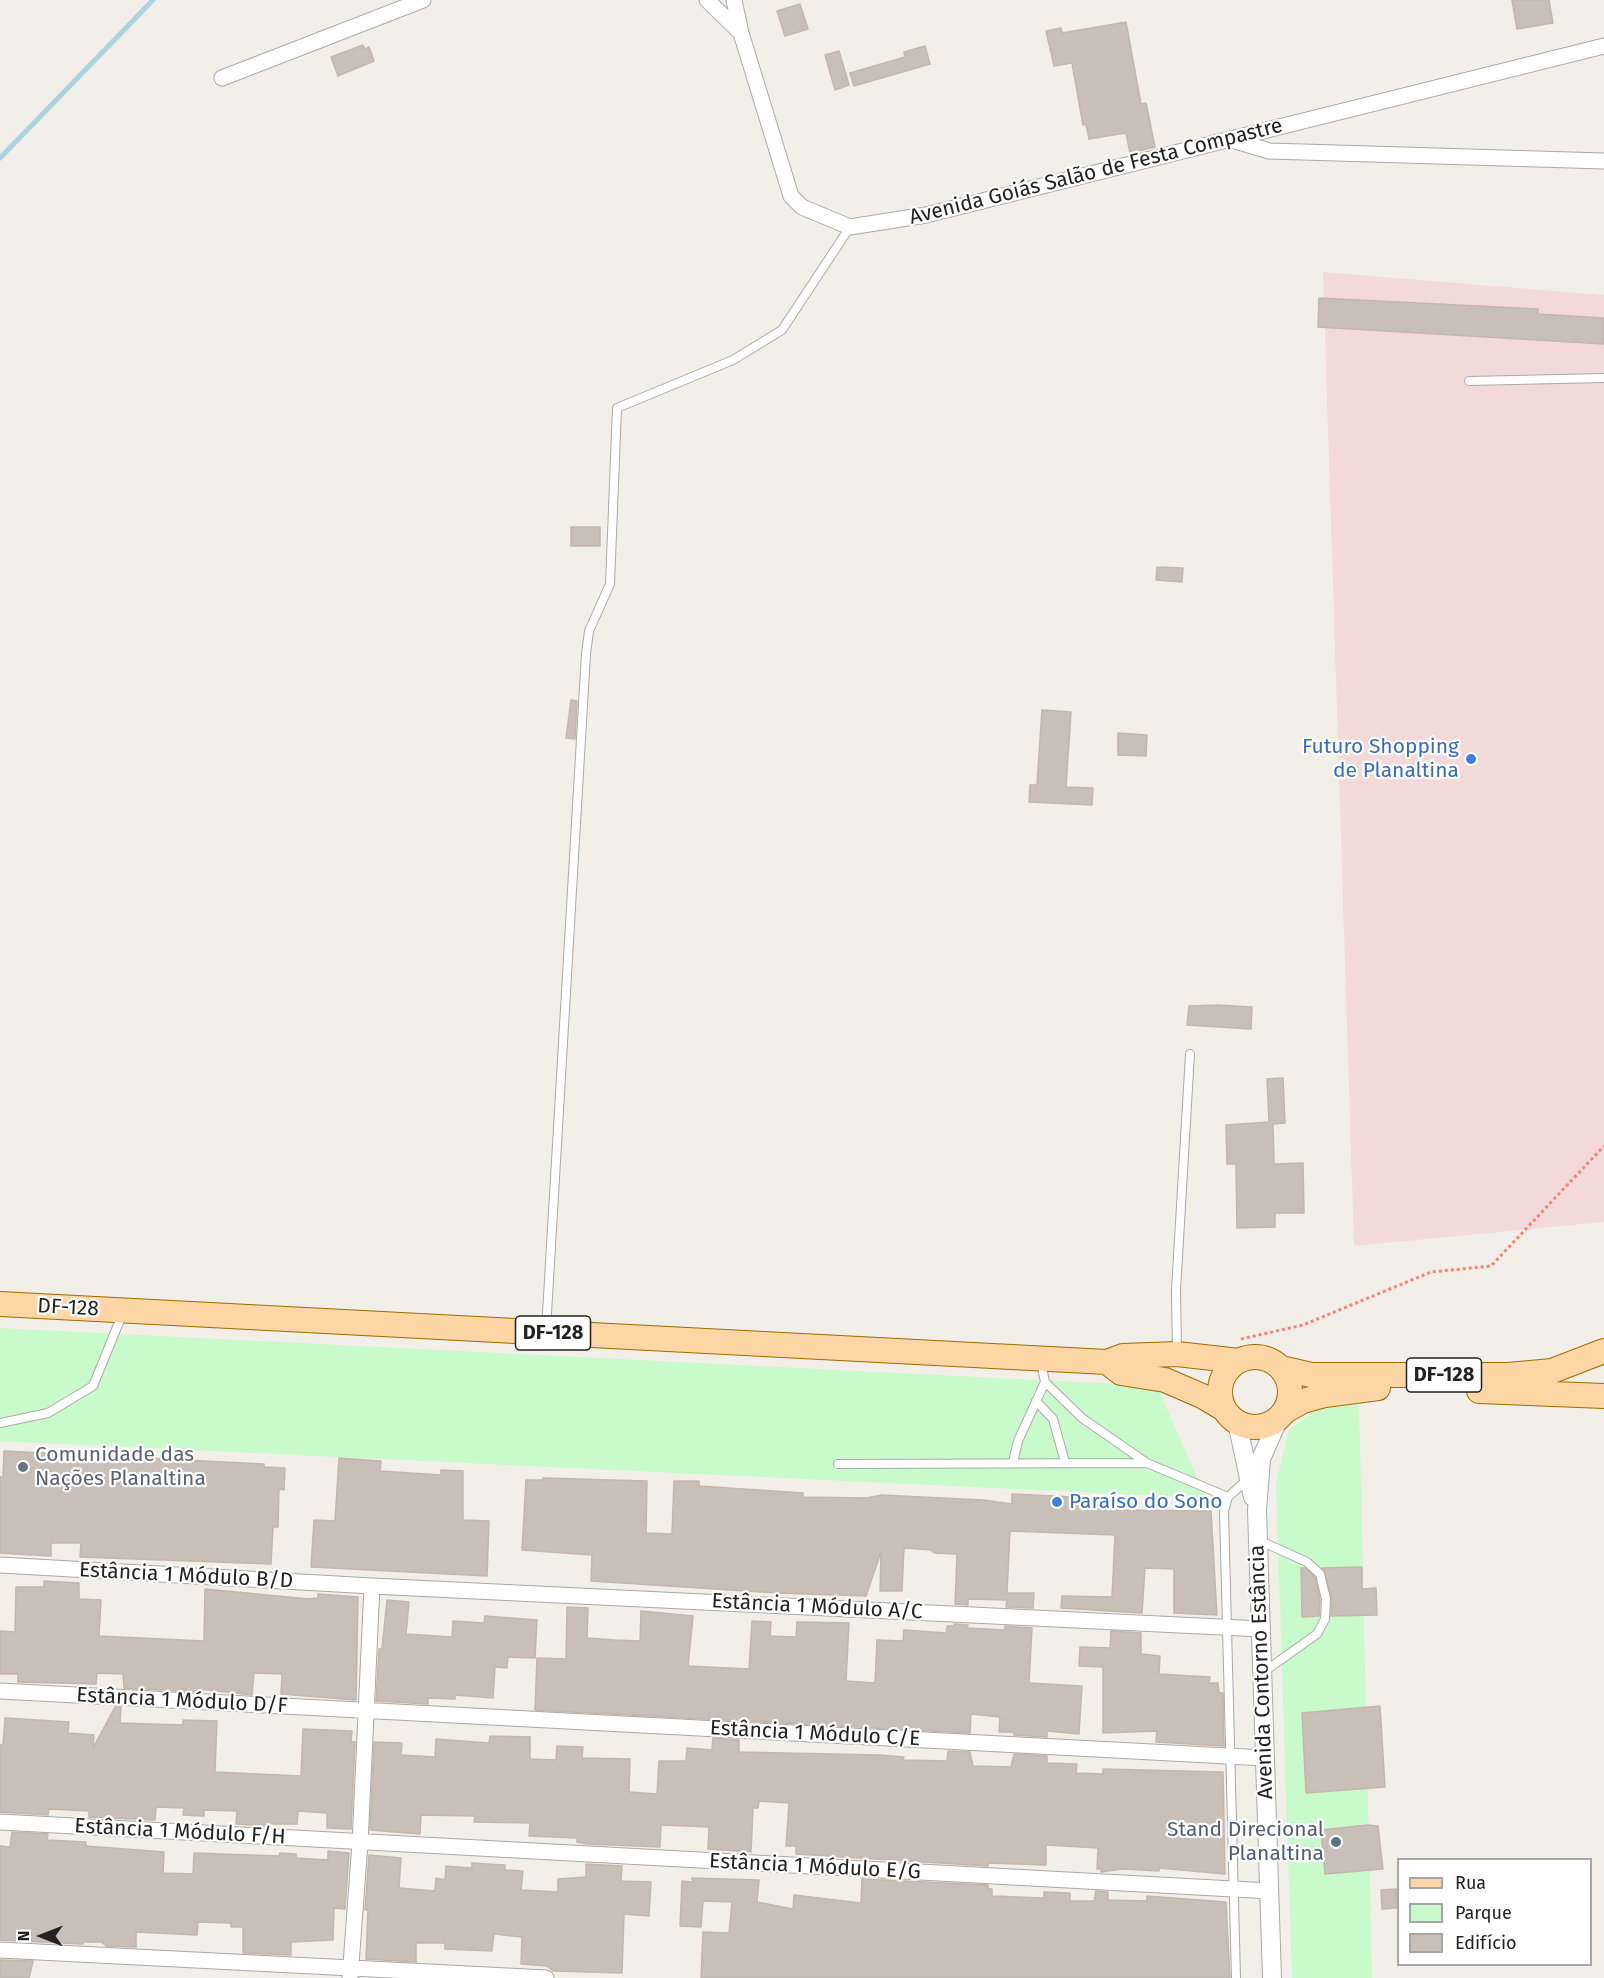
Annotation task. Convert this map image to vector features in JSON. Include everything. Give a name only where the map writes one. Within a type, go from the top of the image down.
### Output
[{"type":"main road","name":"DF-128","points":[[0,1304],[1107,1362],[1123,1356],[1237,1350],[1247,1358],[1266,1358],[1281,1368],[1311,1376],[1508,1376],[1552,1371],[1604,1351]]},
{"type":"main road","points":[[1231,1415],[1220,1391],[1237,1350]]},
{"type":"main road","name":"DF-128","points":[[1107,1362],[1121,1373],[1165,1380],[1202,1396],[1245,1426],[1263,1426],[1282,1414],[1325,1395],[1376,1388],[1604,1396]]},
{"type":"main road","points":[[1281,1368],[1289,1384],[1289,1402],[1282,1414]]},
{"type":"street","points":[[222,78],[423,0]]},
{"type":"street","points":[[707,0],[741,33]]},
{"type":"street","points":[[735,0],[741,33],[791,196],[802,207],[850,227]]},
{"type":"street","name":"Avenida Goiás Salão de Festa Compastre","points":[[850,227],[926,215],[1604,46]]},
{"type":"street","points":[[1232,140],[1269,151],[1604,161]]},
{"type":"street","name":"Avenida Contorno Estância","points":[[1272,1978],[1264,1672],[1257,1510],[1261,1459],[1282,1414]]},
{"type":"street","name":"Avenida Contorno Estância","points":[[1231,1415],[1257,1510]]},
{"type":"street","name":"Estância 1 Módulo B/D","points":[[0,1565],[372,1586]]},
{"type":"street","points":[[350,1973],[360,1842],[364,1710],[372,1586]]},
{"type":"street","name":"Estância 1 Módulo A/C","points":[[372,1586],[1262,1629]]},
{"type":"street","name":"Estância 1 Módulo D/F","points":[[0,1691],[364,1710]]},
{"type":"street","name":"Estância 1 Módulo C/E","points":[[364,1710],[1265,1758]]},
{"type":"street","name":"Estância 1 Módulo F/H","points":[[0,1822],[360,1842]]},
{"type":"street","name":"Estância 1 Módulo E/G","points":[[360,1842],[1270,1891]]},
{"type":"street","points":[[0,1950],[350,1973],[546,1978]]},
{"type":"lane","points":[[546,1333],[586,654],[589,631],[610,584],[617,408],[733,360],[782,330],[850,227]]},
{"type":"lane","points":[[1469,381],[1604,378]]},
{"type":"lane","points":[[1177,1354],[1176,1290],[1190,1054]]},
{"type":"lane","points":[[0,1423],[48,1413],[93,1386],[123,1311]]},
{"type":"lane","points":[[1040,1358],[1045,1382],[1082,1418],[1147,1463],[1228,1497]]},
{"type":"lane","points":[[1012,1462],[1018,1441],[1045,1382]]},
{"type":"lane","points":[[1036,1401],[1053,1419],[1065,1462]]},
{"type":"lane","points":[[838,1464],[1147,1463]]},
{"type":"lane","points":[[1236,1978],[1225,1627],[1224,1511],[1228,1497],[1248,1479]]},
{"type":"lane","points":[[1258,1540],[1307,1562],[1320,1574],[1326,1599],[1325,1619],[1317,1634],[1264,1672]]},
{"type":"path","points":[[1237,1350],[1431,1272],[1491,1266],[1604,1146]]},
{"type":"shaded area","name":"Futuro Shopping de Planaltina","points":[[1323,272],[1604,295],[1604,1222],[1354,1246]]},
{"type":"green space","points":[[0,1328],[1157,1386],[1206,1498],[0,1441]]},
{"type":"green space","points":[[1359,1404],[1372,1978],[1292,1978],[1276,1483],[1289,1430],[1316,1410]]},
{"type":"building","points":[[1512,0],[1549,0],[1553,23],[1517,29]]},
{"type":"building","points":[[800,4],[808,29],[785,36],[777,11]]},
{"type":"building","points":[[1126,22],[1141,104],[1146,103],[1155,147],[1130,153],[1126,133],[1089,139],[1086,124],[1083,125],[1072,63],[1054,66],[1046,31],[1061,28],[1062,33]]},
{"type":"building","points":[[363,45],[365,49],[369,47],[374,61],[338,76],[331,57]]},
{"type":"building","points":[[925,46],[930,64],[854,86],[850,73],[905,57],[904,52]]},
{"type":"building","points":[[839,51],[849,85],[835,90],[825,55]]},
{"type":"building","points":[[1319,298],[1538,309],[1538,314],[1604,318],[1604,344],[1318,327]]},
{"type":"building","points":[[571,527],[600,527],[600,546],[571,546]]},
{"type":"building","points":[[1157,567],[1183,568],[1182,582],[1156,580]]},
{"type":"building","points":[[571,700],[577,701],[575,739],[566,738]]},
{"type":"building","points":[[1042,710],[1071,712],[1066,787],[1093,788],[1092,805],[1029,802],[1030,785],[1037,785]]},
{"type":"building","points":[[1118,733],[1147,735],[1146,756],[1118,755]]},
{"type":"building","points":[[1189,1006],[1252,1007],[1251,1029],[1187,1025]]},
{"type":"building","points":[[1283,1078],[1285,1123],[1273,1124],[1274,1164],[1303,1163],[1304,1213],[1275,1213],[1275,1227],[1237,1228],[1236,1164],[1227,1164],[1226,1125],[1269,1122],[1267,1079]]},
{"type":"building","points":[[4,1451],[264,1464],[264,1467],[285,1468],[284,1490],[279,1489],[278,1527],[273,1527],[271,1564],[80,1557],[81,1543],[51,1543],[51,1556],[0,1553],[0,1477],[3,1477]]},
{"type":"building","points":[[339,1458],[381,1461],[380,1471],[441,1475],[441,1470],[463,1471],[463,1520],[489,1521],[487,1576],[311,1567],[314,1520],[335,1521]]},
{"type":"building","points":[[543,1478],[647,1481],[646,1533],[672,1534],[674,1481],[699,1481],[699,1486],[803,1493],[803,1497],[867,1498],[881,1495],[983,1500],[1012,1504],[1012,1494],[1117,1499],[1116,1510],[1211,1511],[1217,1615],[1174,1613],[1174,1569],[1145,1568],[1142,1613],[1061,1608],[1062,1596],[1112,1597],[1115,1535],[1010,1531],[1007,1593],[1034,1593],[1033,1608],[1006,1607],[1007,1600],[968,1599],[968,1605],[955,1604],[957,1554],[904,1548],[902,1591],[880,1591],[881,1552],[866,1596],[777,1593],[591,1581],[592,1555],[522,1550],[526,1480],[543,1480]]},
{"type":"building","points":[[1362,1567],[1362,1589],[1376,1588],[1377,1615],[1331,1616],[1332,1598],[1322,1568]]},
{"type":"building","points":[[1301,1568],[1305,1568],[1315,1577],[1320,1600],[1319,1616],[1302,1617]]},
{"type":"building","points":[[44,1581],[79,1583],[79,1599],[101,1600],[99,1636],[204,1641],[205,1589],[309,1599],[318,1598],[318,1594],[358,1597],[356,1700],[281,1694],[282,1674],[254,1673],[252,1695],[200,1689],[200,1692],[124,1688],[123,1674],[97,1673],[96,1684],[18,1682],[18,1674],[0,1674],[0,1631],[15,1632],[16,1587],[44,1587]]},
{"type":"building","points":[[387,1600],[409,1602],[406,1634],[452,1637],[453,1621],[484,1623],[485,1616],[537,1620],[535,1658],[508,1657],[507,1668],[495,1667],[493,1698],[455,1695],[455,1699],[428,1698],[428,1704],[376,1701],[379,1649],[382,1649]]},
{"type":"building","points":[[567,1607],[588,1608],[587,1638],[640,1641],[641,1611],[693,1616],[688,1666],[749,1669],[752,1621],[771,1622],[770,1636],[796,1637],[797,1622],[849,1623],[846,1681],[875,1683],[877,1640],[903,1641],[904,1630],[946,1633],[947,1626],[954,1626],[954,1624],[968,1625],[967,1628],[1005,1630],[1005,1626],[1032,1628],[1029,1683],[1082,1686],[1079,1734],[1047,1731],[1047,1737],[1014,1735],[1014,1732],[999,1732],[1000,1717],[971,1714],[970,1733],[535,1710],[537,1658],[566,1659]]},
{"type":"building","points":[[1111,1631],[1141,1633],[1141,1654],[1160,1656],[1159,1674],[1210,1677],[1209,1683],[1218,1683],[1219,1693],[1223,1693],[1224,1746],[1156,1742],[1157,1731],[1103,1733],[1103,1667],[1079,1666],[1080,1647],[1110,1648]]},
{"type":"building","points":[[1380,1706],[1385,1787],[1306,1793],[1302,1713]]},
{"type":"building","points":[[115,1707],[121,1707],[120,1723],[183,1725],[183,1720],[217,1721],[215,1772],[301,1776],[303,1729],[352,1731],[351,1742],[355,1742],[351,1829],[327,1828],[327,1813],[298,1811],[297,1824],[269,1824],[269,1826],[236,1824],[237,1811],[204,1810],[204,1816],[183,1815],[184,1808],[156,1807],[155,1820],[89,1817],[89,1811],[49,1809],[48,1815],[0,1812],[0,1745],[3,1745],[5,1718],[69,1722],[68,1733],[94,1735],[93,1748]]},
{"type":"building","points":[[490,1736],[530,1737],[530,1759],[556,1760],[557,1746],[583,1747],[582,1758],[630,1759],[629,1792],[657,1794],[659,1761],[686,1761],[687,1748],[712,1750],[713,1738],[739,1740],[739,1752],[879,1755],[904,1757],[903,1760],[947,1761],[948,1751],[970,1752],[973,1766],[1011,1767],[1014,1754],[1047,1756],[1047,1763],[1077,1764],[1076,1773],[1103,1774],[1103,1769],[1223,1772],[1225,1874],[1159,1868],[1159,1871],[1123,1869],[1101,1872],[1102,1869],[1097,1869],[1098,1848],[1046,1845],[1046,1865],[988,1863],[988,1866],[796,1854],[796,1846],[786,1846],[789,1803],[759,1801],[758,1808],[753,1808],[751,1852],[708,1849],[709,1827],[661,1825],[660,1847],[586,1844],[577,1842],[577,1838],[529,1836],[530,1823],[474,1822],[475,1816],[421,1815],[420,1834],[370,1830],[374,1742],[402,1743],[401,1755],[435,1757],[436,1739],[489,1743]]},
{"type":"building","points":[[1378,1826],[1383,1869],[1325,1874],[1321,1830]]},
{"type":"building","points":[[12,1832],[48,1834],[47,1840],[86,1842],[86,1846],[164,1852],[163,1873],[193,1874],[194,1853],[279,1856],[280,1853],[296,1854],[296,1858],[328,1860],[328,1851],[349,1853],[345,1909],[334,1908],[333,1940],[291,1942],[291,1955],[243,1953],[243,1927],[231,1927],[231,1923],[198,1922],[197,1935],[136,1932],[136,1947],[106,1946],[102,1942],[84,1942],[83,1944],[0,1940],[0,1846],[10,1847]]},
{"type":"building","points":[[369,1855],[401,1858],[399,1888],[435,1891],[436,1878],[445,1880],[446,1866],[472,1868],[472,1863],[505,1865],[505,1870],[523,1871],[521,1890],[558,1892],[558,1879],[586,1877],[586,1864],[622,1866],[621,1881],[651,1882],[649,1916],[624,1914],[622,1973],[553,1971],[547,1966],[521,1964],[522,1937],[494,1934],[492,1951],[445,1949],[445,1943],[416,1943],[416,1962],[366,1959],[368,1910],[365,1910]]},
{"type":"building","points":[[692,1878],[759,1880],[757,1902],[793,1909],[794,1895],[861,1903],[862,1879],[988,1885],[988,1889],[992,1889],[992,1896],[1044,1898],[1044,1892],[1070,1893],[1070,1901],[1094,1901],[1096,1891],[1108,1892],[1108,1900],[1147,1901],[1147,1896],[1226,1902],[1230,1978],[701,1978],[703,1932],[729,1933],[732,1902],[703,1901],[701,1927],[680,1926],[682,1881],[693,1882]]},
{"type":"building","points":[[1396,1889],[1397,1908],[1382,1909],[1381,1890]]},
{"type":"building","points":[[0,1960],[33,1961],[29,1978],[0,1978]]},
{"type":"waterway","points":[[0,158],[153,0]]},
{"type":"place","name":"Futuro Shopping de Planaltina","points":[[1471,759]]},
{"type":"place","name":"Comunidade das Nações Planaltina","points":[[23,1467]]},
{"type":"place","name":"Paraíso do Sono","points":[[1057,1502]]},
{"type":"place","name":"Stand Direcional Planaltina","points":[[1336,1842]]}]
